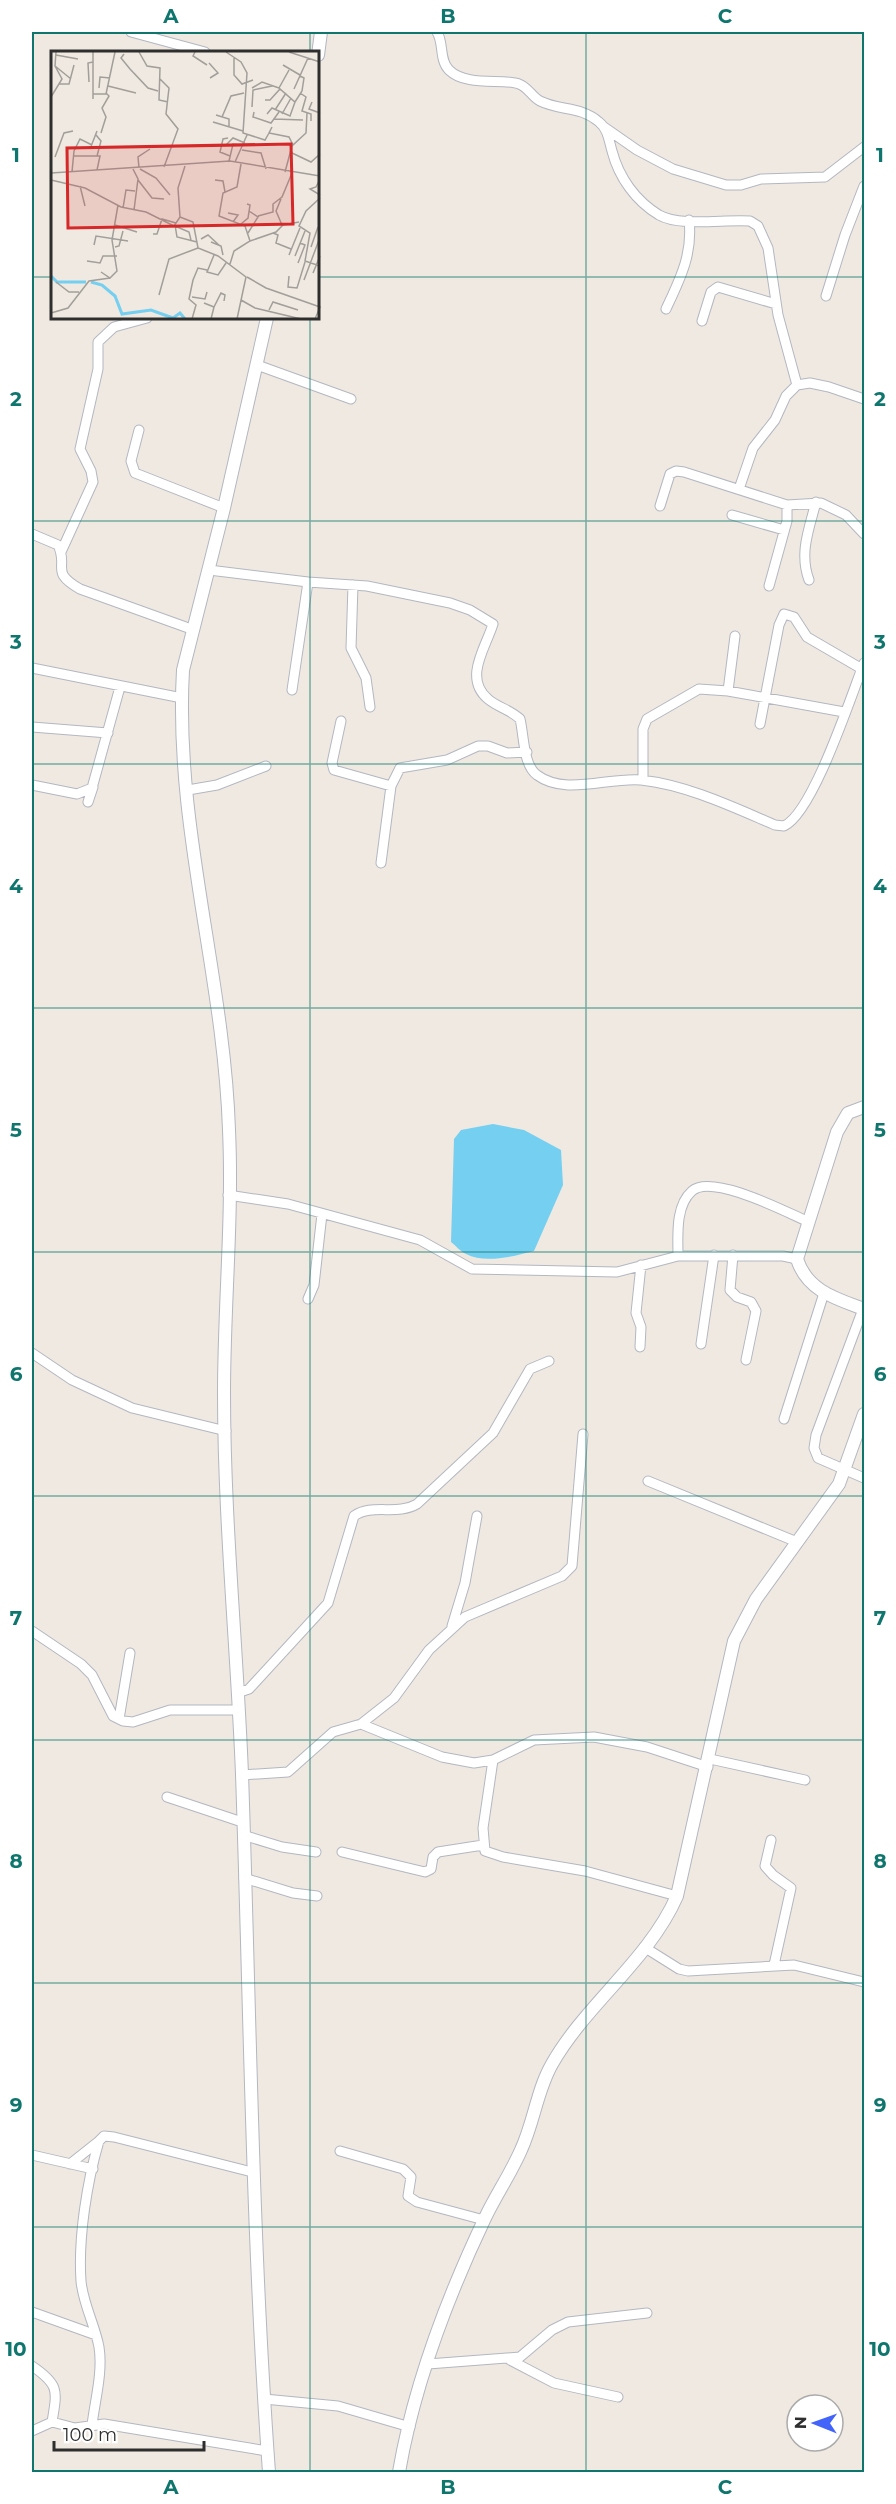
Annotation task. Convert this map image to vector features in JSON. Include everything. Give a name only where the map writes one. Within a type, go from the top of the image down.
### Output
[{"type":"street","points":[[130,32],[200,51]]},
{"type":"street","points":[[319,51],[321,32]]},
{"type":"street","points":[[437,32],[442,44],[444,63],[454,74],[488,83],[519,84],[542,102],[588,113],[637,150],[673,169],[726,184],[741,185],[762,179],[825,177],[864,147]]},
{"type":"street","points":[[604,127],[612,153],[634,197],[662,216],[688,220],[750,221],[758,226],[768,248],[776,304],[797,385]]},
{"type":"street","points":[[826,296],[845,235],[864,186]]},
{"type":"street","points":[[666,309],[688,258],[691,238],[688,220]]},
{"type":"street","points":[[702,321],[711,292],[718,287],[776,304]]},
{"type":"street","points":[[61,552],[93,482],[92,471],[80,449],[98,369],[98,342],[114,327],[140,320]]},
{"type":"street","points":[[267,320],[224,508],[183,670],[182,698],[188,790],[204,929],[227,1078],[230,1136],[224,1396],[242,1774],[252,2172],[269,2472]]},
{"type":"street","points":[[257,365],[351,399]]},
{"type":"street","points":[[739,489],[753,448],[775,420],[786,396],[797,385],[820,385],[864,399]]},
{"type":"street","points":[[139,430],[131,461],[135,473],[224,508]]},
{"type":"street","points":[[660,506],[670,474],[676,471],[787,505],[816,502],[846,515],[864,534]]},
{"type":"street","points":[[809,580],[804,569],[804,549],[816,502]]},
{"type":"street","points":[[769,586],[784,530],[787,505]]},
{"type":"street","points":[[732,515],[784,530]]},
{"type":"street","points":[[32,534],[55,543],[61,552],[64,578],[80,589],[194,630]]},
{"type":"street","points":[[209,570],[353,585],[450,603],[492,623],[477,668],[477,684],[489,700],[520,719],[532,770],[551,783],[565,785],[612,780],[643,780],[714,800],[784,826],[796,817],[818,777],[863,666],[807,636],[794,617],[784,614],[779,625],[760,724]]},
{"type":"street","points":[[292,690],[308,582]]},
{"type":"street","points":[[353,585],[351,648],[366,678],[370,707]]},
{"type":"street","points":[[728,691],[735,636]]},
{"type":"street","points":[[32,668],[182,698]]},
{"type":"street","points":[[88,802],[120,687]]},
{"type":"street","points":[[643,780],[643,729],[647,719],[699,689],[728,691],[844,712]]},
{"type":"street","points":[[853,690],[864,693]]},
{"type":"street","points":[[341,721],[332,763],[334,771],[391,786]]},
{"type":"street","points":[[32,727],[108,733]]},
{"type":"street","points":[[381,863],[391,786],[394,774],[405,765],[447,760],[477,747],[488,746],[507,753],[526,752]]},
{"type":"street","points":[[188,790],[217,785],[266,766]]},
{"type":"street","points":[[32,785],[77,794],[87,792],[93,787]]},
{"type":"street","points":[[864,1107],[854,1109],[842,1121],[797,1259],[809,1280],[824,1293],[864,1309],[814,1443],[818,1458],[864,1478]]},
{"type":"street","points":[[678,1257],[679,1220],[691,1192],[700,1187],[739,1192],[810,1222]]},
{"type":"street","points":[[228,1195],[288,1204],[420,1240],[472,1269],[617,1272],[678,1257],[733,1256],[797,1259]]},
{"type":"street","points":[[308,1299],[314,1285],[322,1214]]},
{"type":"street","points":[[701,1344],[714,1256]]},
{"type":"street","points":[[733,1256],[730,1290],[737,1297],[751,1302],[756,1311],[746,1360]]},
{"type":"street","points":[[640,1347],[640,1327],[636,1307],[641,1265]]},
{"type":"street","points":[[784,1419],[824,1293]]},
{"type":"street","points":[[32,1353],[72,1380],[132,1408],[226,1431]]},
{"type":"street","points":[[237,1693],[249,1689],[328,1604],[354,1516],[365,1510],[407,1509],[417,1504],[493,1433],[530,1369],[549,1361]]},
{"type":"street","points":[[399,2472],[428,2364],[445,2313],[484,2220],[528,2135],[543,2083],[552,2063],[644,1947],[671,1910],[677,1896],[709,1763],[734,1641],[756,1599],[845,1471],[864,1414]]},
{"type":"street","points":[[242,1774],[288,1772],[333,1732],[361,1724],[394,1698],[419,1661],[452,1626],[465,1617],[562,1576],[572,1566],[583,1434]]},
{"type":"street","points":[[648,1481],[797,1542]]},
{"type":"street","points":[[452,1626],[465,1583],[477,1516]]},
{"type":"street","points":[[32,1631],[60,1648],[92,1675],[113,1716],[119,1719],[133,1722],[179,1709],[238,1710]]},
{"type":"street","points":[[119,1719],[130,1653]]},
{"type":"street","points":[[361,1724],[442,1757],[474,1763],[493,1760],[534,1740],[594,1737],[709,1763],[805,1780]]},
{"type":"street","points":[[493,1760],[483,1845],[485,1851],[493,1855],[585,1870],[677,1896]]},
{"type":"street","points":[[167,1797],[242,1822]]},
{"type":"street","points":[[243,1835],[282,1846],[316,1852]]},
{"type":"street","points":[[771,1840],[765,1866],[791,1888],[774,1965]]},
{"type":"street","points":[[342,1852],[425,1872],[430,1869],[433,1857],[438,1852],[483,1845]]},
{"type":"street","points":[[244,1878],[292,1893],[316,1896]]},
{"type":"street","points":[[644,1947],[679,1969],[688,1971],[774,1965],[804,1967],[864,1982]]},
{"type":"street","points":[[70,2164],[101,2139],[114,2137],[252,2172]]},
{"type":"street","points":[[92,2425],[100,2368],[96,2335],[84,2299],[80,2262],[83,2223],[101,2139]]},
{"type":"street","points":[[340,2151],[403,2169],[411,2177],[408,2196],[417,2202],[484,2220]]},
{"type":"street","points":[[32,2155],[93,2169]]},
{"type":"street","points":[[32,2312],[96,2335]]},
{"type":"street","points":[[428,2364],[510,2360],[524,2356],[552,2330],[568,2322],[647,2313]]},
{"type":"street","points":[[510,2360],[554,2383],[618,2397]]},
{"type":"street","points":[[32,2367],[48,2378],[55,2388],[52,2422]]},
{"type":"street","points":[[264,2399],[338,2406],[410,2427]]},
{"type":"street","points":[[32,2431],[52,2422],[75,2428],[104,2424],[267,2451]]},
{"type":"water","points":[[493,1124],[524,1130],[561,1150],[563,1185],[534,1251],[491,1259],[464,1253],[451,1242],[454,1139],[461,1130]]}]
